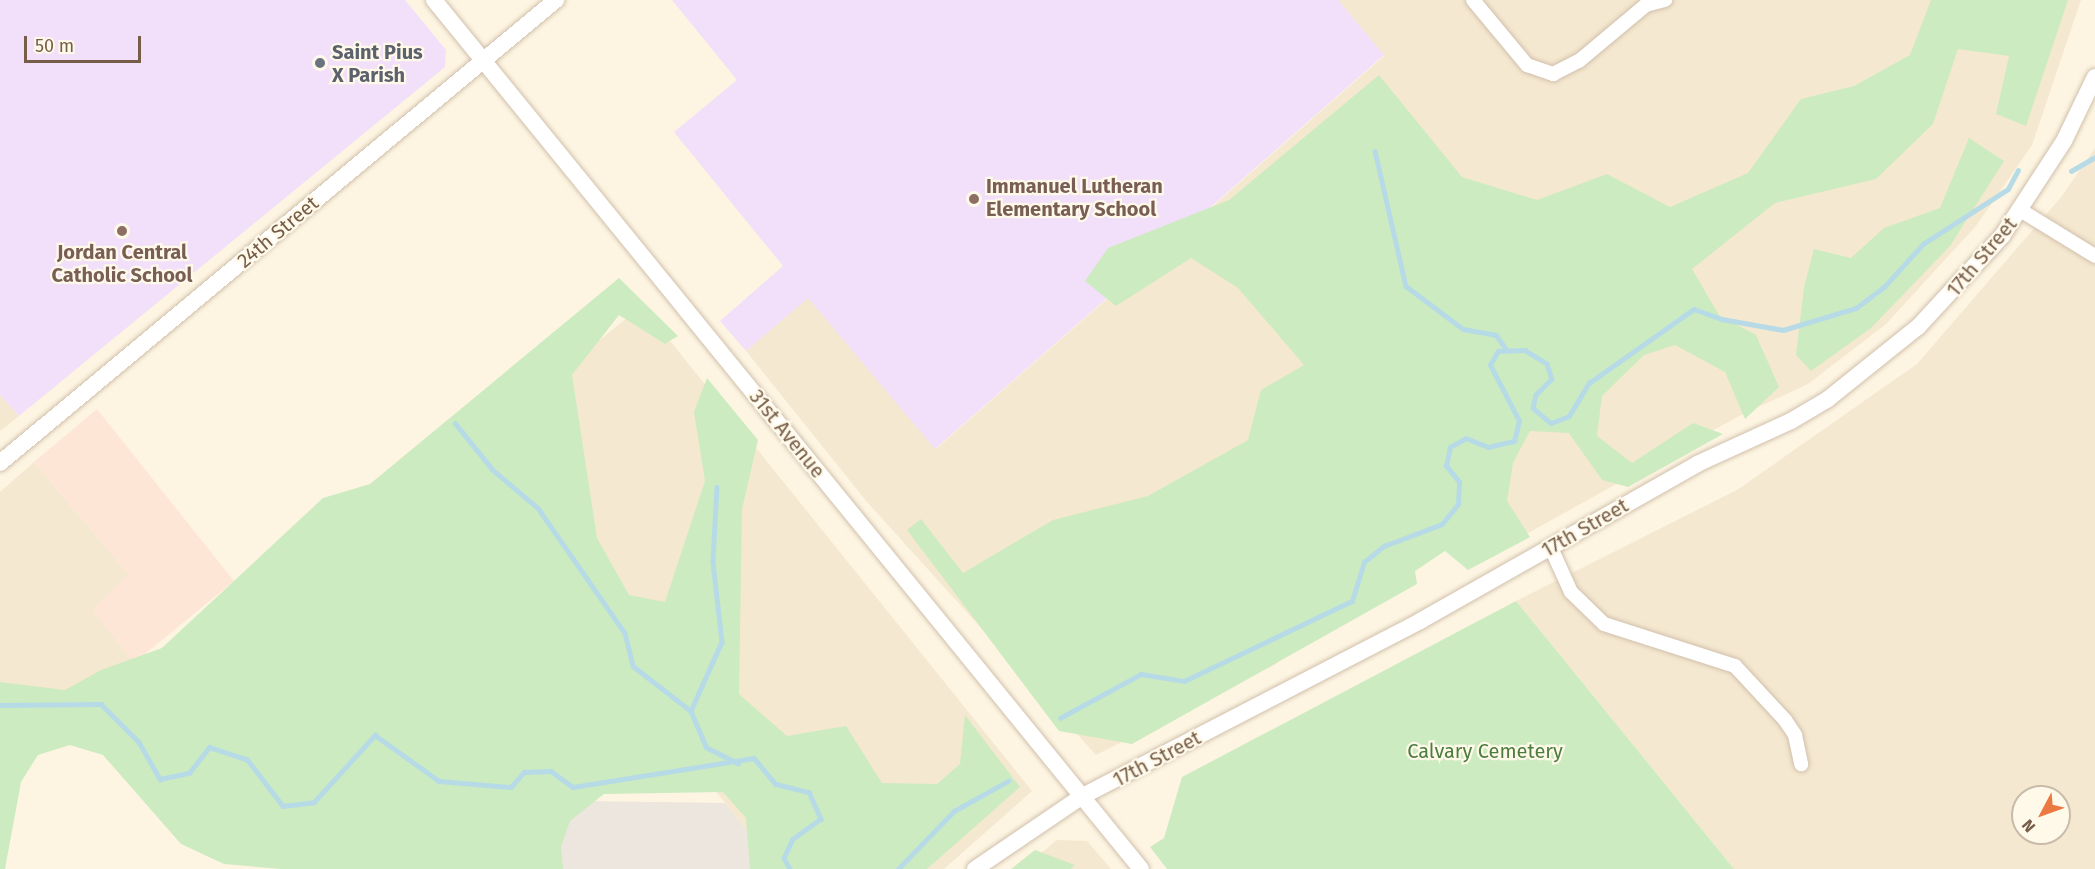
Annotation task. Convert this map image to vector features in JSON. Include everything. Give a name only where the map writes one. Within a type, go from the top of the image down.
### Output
[{"type":"street","name":"31st Avenue","points":[[434,0],[1140,869]]},
{"type":"street","name":"24th Street","points":[[0,463],[556,0]]},
{"type":"street","points":[[1473,0],[1516,54],[1542,74],[1563,71],[1646,5],[1665,0]]},
{"type":"street","name":"17th Street","points":[[975,869],[1081,797],[1551,548],[1697,464],[1828,399],[1918,327],[2020,210],[2064,141],[2095,77]]},
{"type":"street","points":[[2020,210],[2095,256]]},
{"type":"street","points":[[1551,548],[1571,592],[1604,624],[1735,666],[1785,720],[1795,735],[1801,764]]},
{"type":"shaded area","name":"Jordan Central Catholic School","points":[[0,0],[405,0],[446,50],[445,67],[19,416],[0,395]]},
{"type":"shaded area","name":"Immanuel Lutheran Elementary School","points":[[672,0],[1338,0],[1384,55],[935,449],[808,298],[746,351],[720,321],[783,266],[674,132],[737,80]]},
{"type":"shaded area","points":[[1338,0],[2081,0],[2032,145],[1976,226],[1886,324],[1808,384],[1741,415],[1483,558],[1437,508],[1276,664],[1096,755],[867,502],[746,351],[808,297],[936,449],[1384,56]]},
{"type":"shaded area","points":[[2095,148],[2095,869],[1734,869],[1516,601],[1737,490],[1917,364],[2062,196]]},
{"type":"shaded area","points":[[642,306],[1032,791],[944,869],[778,869],[450,460]]},
{"type":"shaded area","points":[[0,395],[19,416],[0,431]]},
{"type":"shaded area","points":[[97,409],[234,581],[134,663],[92,610],[129,575],[34,462]]},
{"type":"shaded area","points":[[34,462],[130,576],[134,663],[77,709],[0,689],[0,492]]},
{"type":"shaded area","points":[[517,800],[725,803],[778,869],[541,869]]},
{"type":"shaded area","points":[[1057,840],[1087,841],[1111,869],[1022,869]]},
{"type":"green space","points":[[1931,0],[2068,0],[2026,126],[1996,114],[2009,56],[1958,49],[1933,124],[1876,179],[1775,203],[1692,269],[1719,315],[1756,335],[1779,387],[1745,419],[1725,372],[1675,345],[1644,355],[1602,396],[1597,436],[1632,463],[1693,423],[1723,434],[1628,487],[1602,480],[1569,433],[1530,431],[1513,463],[1507,501],[1530,537],[1468,570],[1445,551],[1415,571],[1417,584],[1132,744],[1059,731],[907,530],[921,519],[963,573],[1053,520],[1148,496],[1248,440],[1261,390],[1304,365],[1238,288],[1191,258],[1116,306],[1085,281],[1108,248],[1229,200],[1379,75],[1462,177],[1537,200],[1607,174],[1670,207],[1748,173],[1801,99],[1854,86],[1910,55]]},
{"type":"green space","points":[[1969,138],[2004,161],[1950,246],[1871,328],[1811,371],[1796,355],[1804,287],[1814,249],[1851,258],[1884,228],[1940,208]]},
{"type":"green space","points":[[619,278],[678,336],[665,344],[619,315],[572,375],[597,538],[629,595],[665,602],[705,481],[694,412],[707,378],[758,440],[742,509],[739,694],[787,736],[846,726],[882,783],[937,784],[960,764],[965,715],[1020,787],[927,869],[750,869],[746,818],[723,792],[604,794],[570,821],[561,847],[563,869],[281,869],[224,864],[181,844],[103,755],[70,745],[38,755],[21,782],[5,869],[0,869],[0,682],[65,690],[101,670],[162,648],[323,498],[370,484]]},
{"type":"green space","name":"Calvary Cemetery","points":[[1516,601],[1734,869],[1167,869],[1150,847],[1164,838],[1182,777]]},
{"type":"green space","points":[[1035,850],[1075,865],[1071,869],[1011,869]]},
{"type":"waterway","points":[[1375,151],[1406,286],[1463,329],[1496,335],[1507,350]]},
{"type":"waterway","points":[[2071,171],[2095,157]]},
{"type":"waterway","points":[[1060,718],[1141,674],[1184,681],[1352,601],[1364,562],[1384,546],[1442,524],[1458,504],[1459,482],[1446,466],[1450,447],[1466,438],[1488,447],[1514,441],[1519,421],[1490,365],[1498,351],[1525,350],[1547,364],[1552,379],[1536,395],[1533,408],[1551,423],[1569,416],[1589,383],[1694,309],[1722,319],[1783,330],[1856,308],[1884,287],[1923,244],[2008,189],[2018,170]]},
{"type":"waterway","points":[[455,423],[493,470],[538,508],[625,633],[633,666],[691,711]]},
{"type":"waterway","points":[[717,487],[713,562],[722,642],[691,711],[706,747],[738,763]]},
{"type":"waterway","points":[[0,705],[101,704],[139,742],[160,779],[189,773],[209,747],[247,759],[283,806],[314,802],[375,735],[439,781],[511,787],[524,772],[551,771],[573,787],[754,758],[776,784],[809,792],[821,819],[793,839],[784,858],[790,869]]},
{"type":"waterway","points":[[898,869],[954,811],[1008,781]]},
{"type":"place","name":"Saint Pius X Parish","points":[[320,63]]},
{"type":"place","name":"Immanuel Lutheran Elementary School","points":[[974,199]]},
{"type":"place","name":"Jordan Central Catholic School","points":[[122,231]]}]
